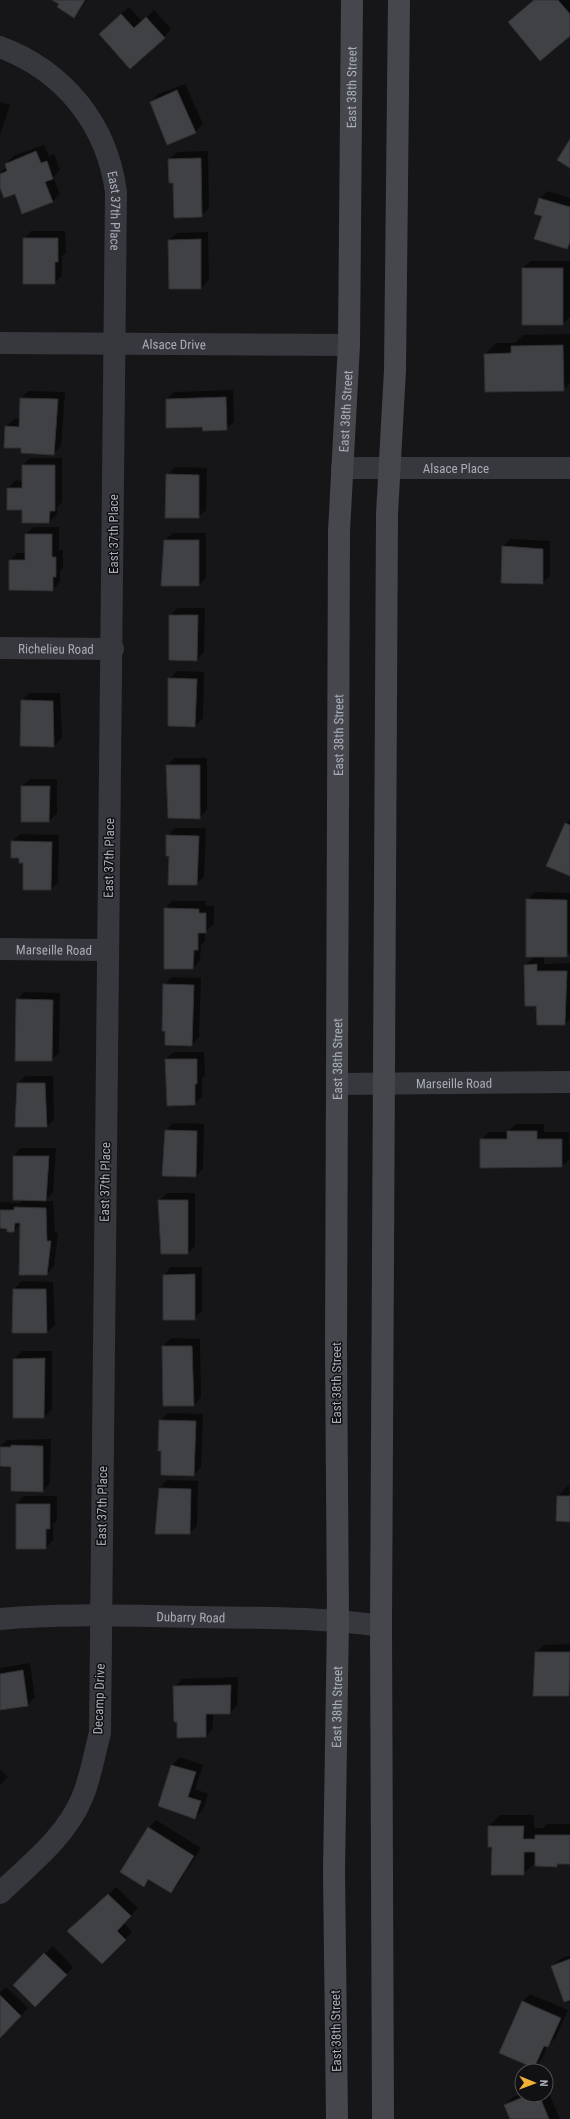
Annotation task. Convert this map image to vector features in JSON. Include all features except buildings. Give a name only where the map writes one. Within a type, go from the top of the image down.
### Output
[{"type":"main road","name":"East 38th Street","points":[[337,2119],[334,1871],[338,1620],[336,1350],[339,539],[349,345],[352,0]]},
{"type":"main road","points":[[382,2119],[381,1626],[383,1574],[383,1084],[387,522],[395,370],[399,0]]},
{"type":"street","name":"East 37th Place","points":[[0,47],[34,62],[70,91],[84,108],[101,138],[110,159],[115,181],[112,649],[107,950],[101,1616]]},
{"type":"street","name":"Alsace Drive","points":[[0,343],[349,345]]},
{"type":"street","name":"Alsace Place","points":[[342,468],[570,468]]},
{"type":"street","name":"Richelieu Road","points":[[0,648],[112,649]]},
{"type":"street","name":"Marseille Road","points":[[0,949],[107,950]]},
{"type":"street","name":"Marseille Road","points":[[337,1084],[570,1082]]},
{"type":"street","name":"Dubarry Road","points":[[0,1619],[50,1616],[101,1616],[338,1620],[381,1626]]},
{"type":"street","name":"Decamp Drive","points":[[0,1894],[55,1840],[82,1799],[93,1764],[100,1733],[101,1616]]}]
